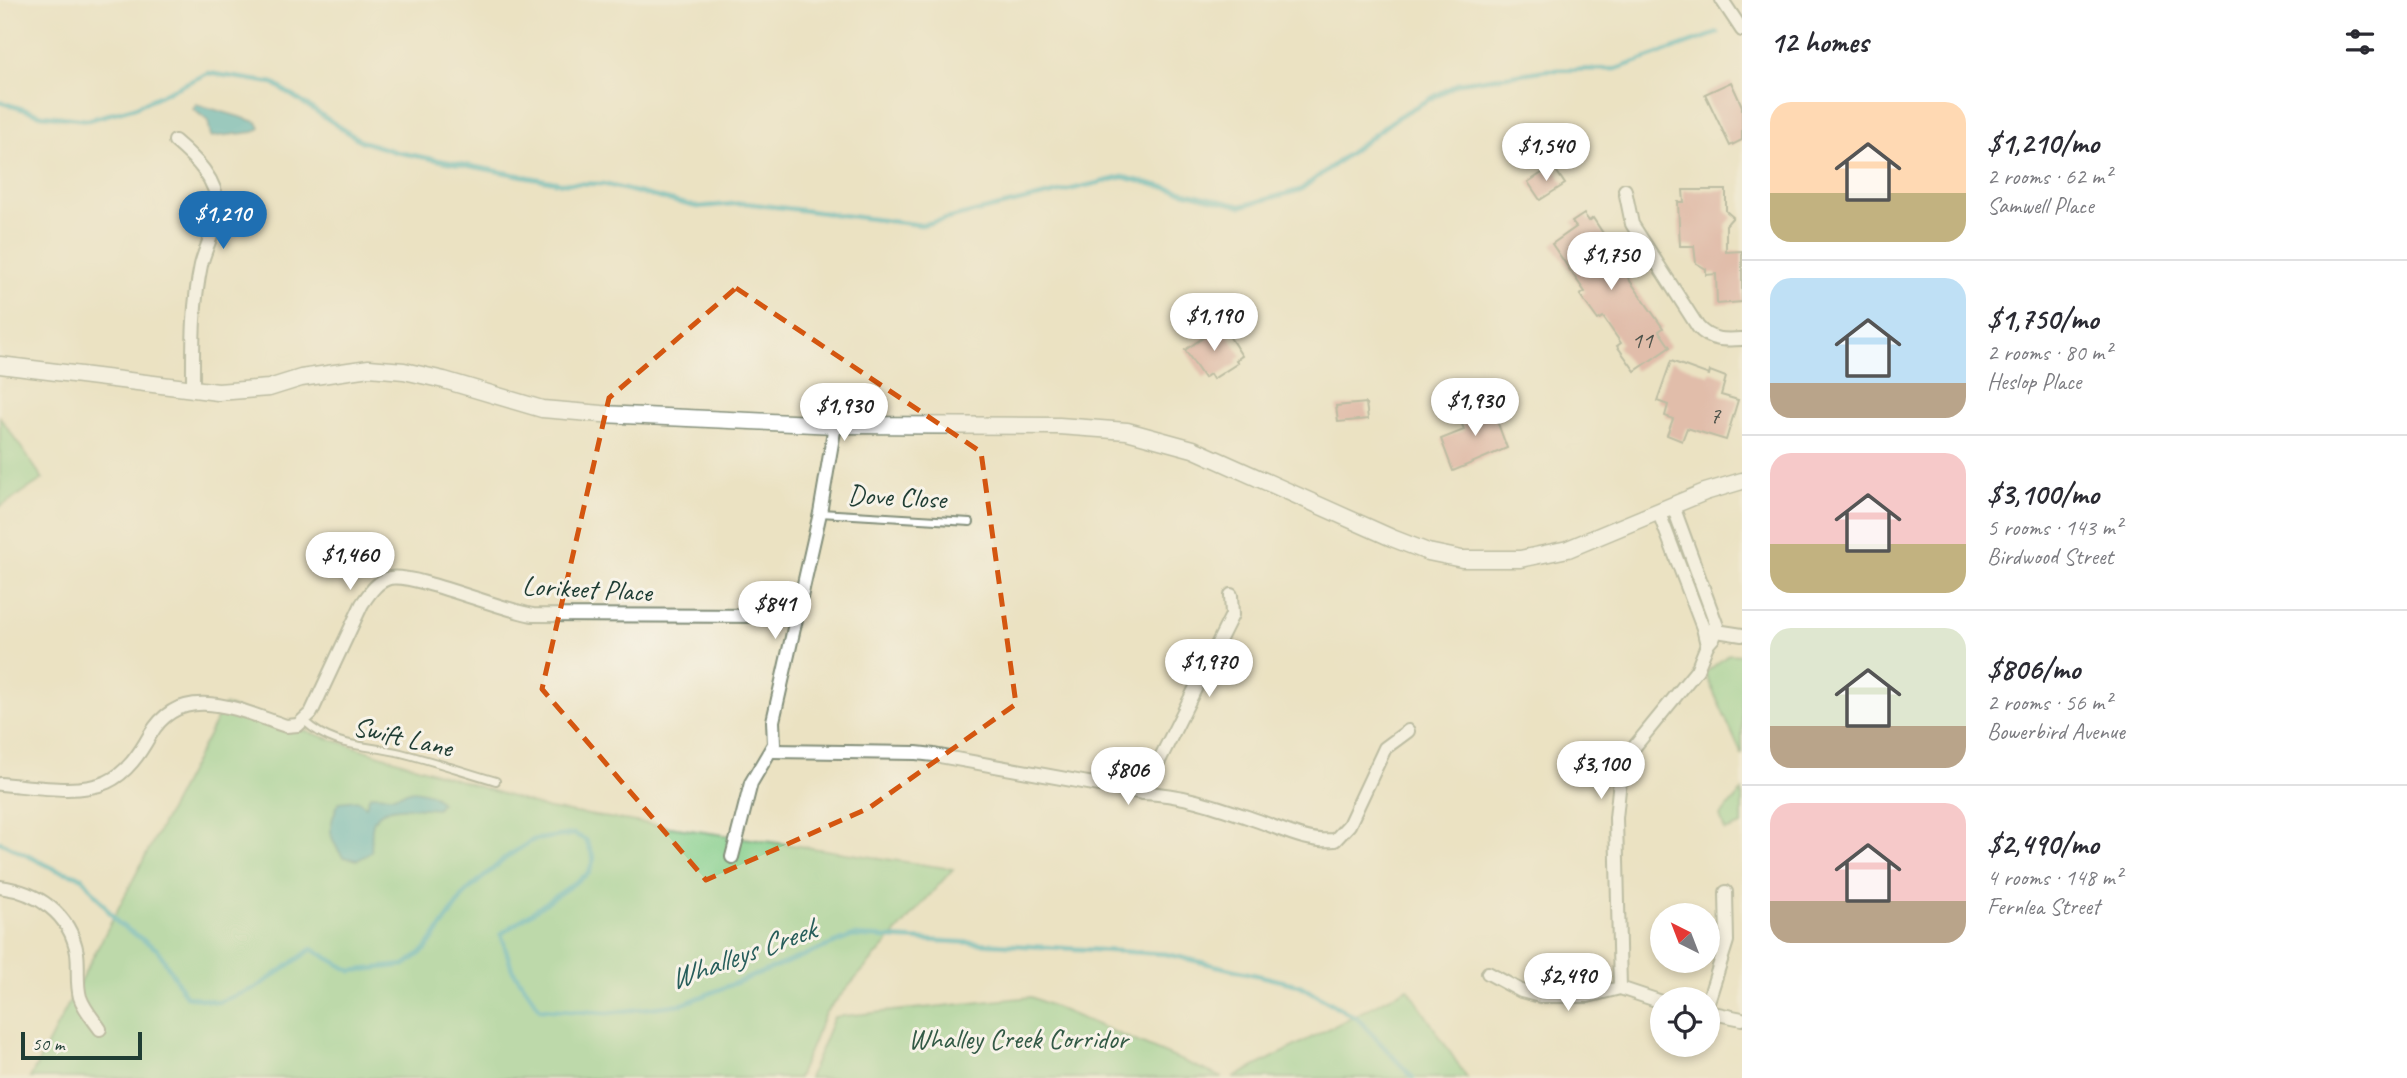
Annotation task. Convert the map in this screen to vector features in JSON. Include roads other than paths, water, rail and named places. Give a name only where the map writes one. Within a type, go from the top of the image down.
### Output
[{"type":"street","points":[[1722,0],[1742,30]]},
{"type":"street","points":[[175,141],[197,159],[213,184],[218,209],[201,265],[192,318],[193,390]]},
{"type":"street","points":[[1625,190],[1632,224],[1698,327],[1710,337],[1719,340],[1742,339]]},
{"type":"street","points":[[0,365],[193,390],[244,392],[301,378],[369,368],[404,371],[444,380],[542,409],[602,414],[835,425],[1059,426],[1127,431],[1193,449],[1392,538],[1428,552],[1462,559],[1508,560],[1554,553],[1585,544],[1717,488],[1742,481]]},
{"type":"street","points":[[732,857],[751,783],[774,744],[773,721],[820,513],[835,425]]},
{"type":"street","points":[[1620,988],[1616,818],[1620,780],[1631,751],[1701,663],[1710,629],[1666,510]]},
{"type":"street","name":"Lorikeet Place","points":[[304,721],[318,699],[362,604],[371,591],[388,579],[411,579],[498,607],[533,615],[797,616]]},
{"type":"street","points":[[1143,793],[1232,615],[1231,595]]},
{"type":"street","points":[[1710,629],[1742,635]]},
{"type":"street","points":[[0,784],[88,788],[108,782],[123,773],[165,716],[184,706],[209,702],[286,726],[298,725],[304,721]]},
{"type":"street","points":[[772,751],[916,753],[1143,793],[1172,794],[1251,818],[1305,839],[1322,842],[1335,840],[1349,825],[1385,748],[1408,731]]},
{"type":"street","points":[[0,887],[36,896],[53,909],[66,927],[77,953],[81,999],[100,1029]]},
{"type":"street","points":[[1713,987],[1727,941],[1726,892]]},
{"type":"street","points":[[1488,973],[1521,990],[1540,996],[1588,996],[1620,988],[1650,998]]},
{"type":"street","points":[[1720,1014],[1742,1019]]},
{"type":"lane","name":"Dove Close","points":[[820,513],[970,522]]},
{"type":"lane","name":"Swift Lane","points":[[304,721],[335,741],[366,749],[400,753],[496,781]]},
{"type":"water","points":[[196,104],[257,122],[260,128],[254,132],[211,137],[208,121],[193,109]]},
{"type":"water","points":[[413,790],[432,795],[441,803],[436,809],[411,807],[383,812],[373,823],[371,852],[358,860],[343,857],[334,843],[331,831],[339,802],[357,800],[366,806],[370,795],[393,796]]},
{"type":"waterway","points":[[0,102],[42,115],[88,120],[135,107],[208,73],[273,83],[361,141],[396,152],[560,183],[603,184],[697,207],[745,203],[921,225],[1123,177],[1241,206],[1300,190],[1399,116],[1459,83],[1547,70],[1616,69],[1718,33]]},
{"type":"waterway","name":"Whalleys Creek","points":[[0,842],[57,870],[82,877],[118,923],[158,950],[186,996],[218,1002],[256,988],[312,949],[351,971],[405,965],[426,949],[466,892],[508,856],[533,840],[574,834],[586,840],[594,858],[589,873],[501,934],[512,969],[540,1009],[607,1013],[683,1004],[853,936],[1166,954],[1299,985],[1357,1018],[1413,1078]]},
{"type":"park label","name":"Whalley Creek Corridor","points":[[1018,1038]]}]
